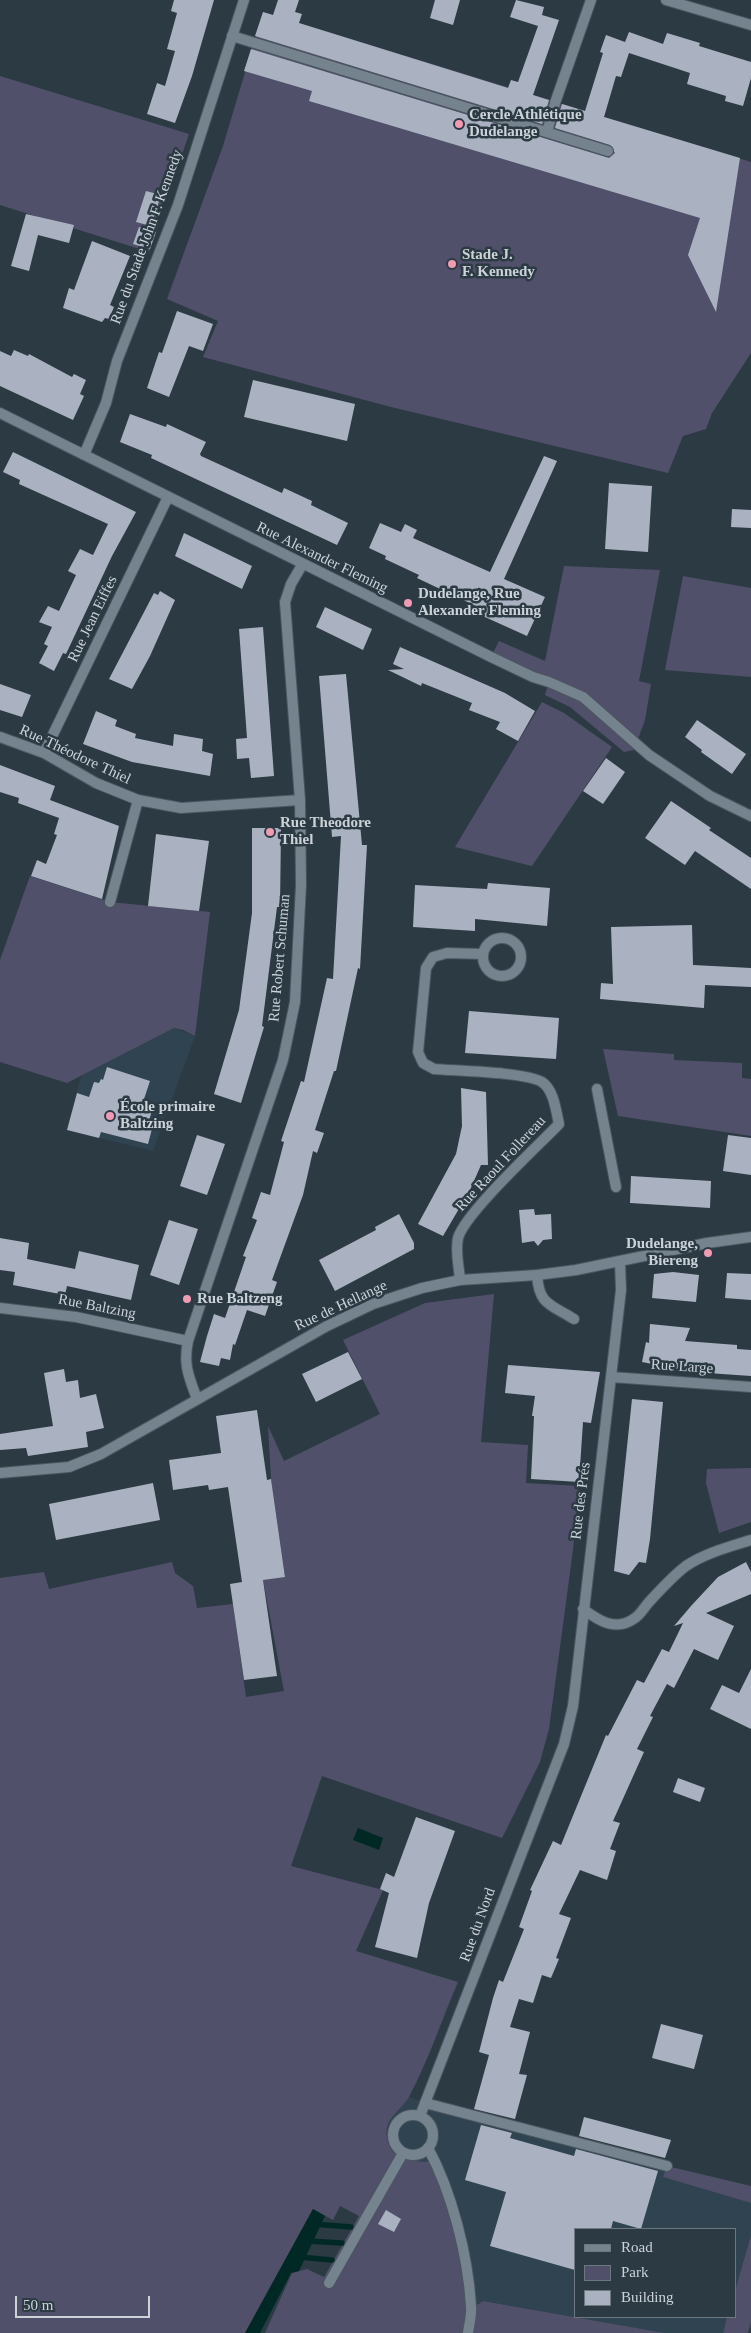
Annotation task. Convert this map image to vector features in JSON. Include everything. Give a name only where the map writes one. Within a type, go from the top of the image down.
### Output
[{"type":"street","name":"Rue du Stade John F. Kennedy","points":[[84,455],[106,403],[116,361],[178,206],[244,0]]},
{"type":"street","points":[[547,132],[555,103],[591,0]]},
{"type":"street","points":[[666,0],[751,25]]},
{"type":"street","points":[[232,36],[608,151]]},
{"type":"street","name":"Rue Alexander Fleming","points":[[0,413],[302,565],[517,670],[583,696],[650,755],[710,796],[751,816]]},
{"type":"street","name":"Rue Jean Eiffes","points":[[44,753],[168,498]]},
{"type":"street","name":"Rue Robert Schuman","points":[[198,1399],[187,1372],[184,1357],[284,1060],[295,1002],[301,885],[300,800],[284,602],[291,584],[302,565]]},
{"type":"street","name":"Rue Théodore Thiel","points":[[0,736],[44,753],[96,783],[138,800],[181,808],[300,800]]},
{"type":"street","name":"Rue Théodore Thiel","points":[[110,902],[138,800]]},
{"type":"street","name":"Rue Raoul Follereau","points":[[460,1280],[456,1247],[459,1235],[472,1214],[559,1124],[552,1096],[543,1082],[525,1076],[434,1069],[423,1063],[418,1052],[426,968],[433,956],[447,953],[482,954]]},
{"type":"street","points":[[597,1089],[616,1187]]},
{"type":"street","name":"Rue de Hellange","points":[[0,1473],[69,1467],[101,1454],[327,1326],[373,1304],[422,1288],[460,1280],[537,1275],[620,1262],[708,1243],[751,1237]]},
{"type":"street","name":"Rue des Prés","points":[[564,1744],[573,1706],[621,1290],[620,1262]]},
{"type":"street","points":[[537,1275],[538,1291],[544,1301],[574,1319]]},
{"type":"street","name":"Rue Baltzing","points":[[0,1308],[76,1316],[188,1341]]},
{"type":"street","name":"Rue Large","points":[[611,1377],[751,1387]]},
{"type":"street","points":[[583,1609],[596,1619],[610,1625],[622,1625],[636,1618],[650,1600],[686,1566],[719,1550],[751,1540]]},
{"type":"street","name":"Rue du Nord","points":[[420,2116],[564,1744]]},
{"type":"street","points":[[425,2103],[667,2166]]},
{"type":"street","points":[[406,2115],[420,2116],[430,2124],[432,2130],[433,2136],[428,2148],[416,2154],[403,2153],[392,2136],[396,2123],[406,2115]]},
{"type":"street","points":[[428,2148],[436,2162],[453,2212],[465,2263],[471,2308],[468,2333]]},
{"type":"street","points":[[329,2283],[403,2153]]},
{"type":"shaded area","points":[[174,1028],[195,1036],[153,1151],[67,1130],[81,1076]]},
{"type":"shaded area","points":[[358,1828],[383,1838],[379,1850],[353,1840]]},
{"type":"shaded area","points":[[409,2097],[425,2103],[667,2166],[663,2177],[751,2203],[751,2235],[736,2288],[736,2228],[574,2228],[574,2317],[483,2301],[471,2308],[405,2161],[397,2155],[387,2138],[390,2119]]},
{"type":"shaded area","points":[[313,2209],[325,2216],[299,2271],[291,2273],[260,2333],[245,2333]]},
{"type":"shaded area","points":[[580,2318],[727,2318],[723,2333],[665,2333]]},
{"type":"green space","name":"Stade J. F. Kennedy","points":[[263,12],[751,162],[751,353],[712,413],[706,429],[683,436],[668,473],[391,407],[203,357],[218,321],[167,299],[223,146]]},
{"type":"green space","points":[[0,76],[189,134],[177,169],[174,168],[156,221],[159,223],[149,252],[0,205]]},
{"type":"green space","points":[[564,566],[660,570],[639,681],[651,684],[645,720],[634,750],[624,752],[570,707],[545,695],[549,682],[491,657],[499,641],[545,661]]},
{"type":"green space","points":[[683,576],[751,588],[751,677],[665,670]]},
{"type":"green space","points":[[542,702],[564,713],[612,747],[532,866],[455,847]]},
{"type":"green space","points":[[30,876],[110,902],[210,912],[195,1036],[174,1028],[67,1083],[0,1062],[0,960]]},
{"type":"green space","points":[[603,1049],[674,1054],[674,1060],[742,1063],[742,1078],[751,1079],[751,1136],[618,1116]]},
{"type":"green space","points":[[494,1294],[481,1442],[528,1445],[526,1483],[579,1486],[573,1550],[549,1729],[540,1762],[502,1838],[322,1776],[291,1866],[383,1890],[356,1951],[458,1982],[417,2081],[407,2101],[394,2114],[388,2124],[387,2137],[389,2146],[399,2157],[412,2161],[436,2162],[453,2212],[472,2308],[483,2301],[665,2333],[265,2333],[292,2273],[307,2269],[324,2277],[359,2216],[340,2206],[333,2220],[313,2209],[245,2333],[0,2333],[0,1578],[44,1572],[49,1589],[172,1562],[175,1573],[193,1586],[197,1608],[233,1604],[246,1697],[284,1691],[263,1580],[285,1576],[271,1479],[268,1426],[284,1461],[380,1414],[343,1340],[425,1303]]},
{"type":"green space","points":[[751,1468],[751,1522],[719,1533],[706,1483],[707,1469]]},
{"type":"green space","points":[[667,2166],[751,2186],[751,2203],[663,2177]]},
{"type":"green space","points":[[751,2235],[751,2322],[748,2333],[723,2333],[727,2318],[736,2318],[736,2288]]},
{"type":"building","points":[[174,0],[214,0],[192,76],[175,123],[147,114],[157,83],[165,86],[175,51],[167,49],[177,13],[171,11]]},
{"type":"building","points":[[278,0],[299,0],[295,12],[302,14],[299,23],[508,88],[511,80],[518,82],[538,26],[510,17],[516,0],[544,7],[542,15],[559,20],[533,95],[549,100],[542,124],[255,36],[263,12],[273,15]]},
{"type":"building","points":[[435,0],[460,0],[453,25],[430,18]]},
{"type":"building","points":[[629,32],[663,44],[667,33],[700,43],[699,46],[751,62],[751,78],[743,106],[725,101],[726,96],[687,84],[690,73],[629,53],[621,77],[616,76],[604,117],[740,158],[716,312],[688,255],[700,218],[309,101],[312,91],[244,71],[251,49],[609,158],[615,153],[610,145],[555,128],[562,104],[585,111],[603,53],[600,52],[606,35],[625,42]]},
{"type":"building","points":[[146,191],[161,195],[151,226],[136,222]]},
{"type":"building","points":[[26,214],[74,225],[69,243],[38,235],[29,271],[11,266]]},
{"type":"building","points":[[139,227],[156,232],[150,249],[133,244]]},
{"type":"building","points":[[92,241],[130,256],[110,305],[114,307],[109,319],[105,318],[102,322],[63,308],[69,288],[74,290]]},
{"type":"building","points":[[177,311],[213,324],[203,351],[189,346],[169,397],[147,388],[159,352],[162,353]]},
{"type":"building","points":[[14,350],[28,356],[29,354],[72,377],[74,374],[86,380],[80,394],[84,396],[73,420],[0,386],[0,351],[11,356]]},
{"type":"building","points":[[253,380],[355,404],[347,441],[244,417]]},
{"type":"building","points":[[130,414],[166,427],[167,424],[206,442],[200,454],[201,456],[282,493],[284,488],[312,501],[311,505],[348,523],[337,545],[151,458],[152,455],[120,442]]},
{"type":"building","points":[[13,452],[136,512],[112,556],[66,654],[63,653],[54,671],[39,663],[48,646],[44,644],[52,627],[39,622],[48,606],[59,611],[76,575],[68,571],[80,549],[93,555],[108,524],[19,484],[20,480],[3,472]]},
{"type":"building","points":[[544,456],[557,461],[504,579],[545,597],[527,636],[476,613],[478,607],[417,578],[419,575],[385,559],[386,556],[369,548],[380,523],[401,532],[405,524],[417,530],[413,538],[490,572]]},
{"type":"building","points":[[609,483],[652,486],[648,552],[605,549]]},
{"type":"building","points":[[732,509],[751,510],[751,528],[731,527]]},
{"type":"building","points":[[184,533],[252,566],[242,589],[175,556]]},
{"type":"building","points":[[160,591],[175,600],[150,656],[132,689],[109,679],[154,593],[158,595]]},
{"type":"building","points":[[325,607],[372,629],[363,650],[316,627]]},
{"type":"building","points":[[263,627],[274,776],[251,778],[249,758],[237,759],[236,739],[247,738],[239,629]]},
{"type":"building","points":[[400,647],[505,693],[535,711],[518,741],[496,729],[500,722],[469,710],[472,703],[422,683],[421,686],[388,670],[404,669],[393,664]]},
{"type":"building","points":[[346,674],[362,845],[367,845],[360,969],[358,968],[336,1071],[334,1071],[315,1130],[324,1133],[317,1153],[313,1151],[303,1195],[272,1280],[277,1282],[265,1316],[247,1310],[235,1345],[233,1344],[230,1360],[221,1358],[219,1366],[200,1362],[207,1336],[214,1314],[225,1318],[246,1257],[243,1256],[257,1220],[252,1218],[261,1192],[270,1195],[284,1142],[281,1141],[301,1081],[304,1082],[327,978],[333,979],[341,836],[332,837],[319,676]]},
{"type":"building","points":[[0,684],[31,695],[22,717],[0,710]]},
{"type":"building","points":[[96,711],[117,720],[115,726],[136,734],[135,738],[173,746],[174,734],[203,739],[202,751],[213,754],[210,776],[132,762],[83,744]]},
{"type":"building","points":[[697,720],[746,754],[732,774],[701,752],[702,750],[685,737]]},
{"type":"building","points":[[606,758],[625,772],[603,804],[583,791]]},
{"type":"building","points":[[0,765],[55,786],[50,800],[119,826],[102,899],[31,876],[37,860],[46,864],[57,835],[54,834],[59,818],[18,803],[19,798],[0,792]]},
{"type":"building","points":[[671,801],[711,828],[709,830],[751,858],[751,889],[695,851],[685,865],[645,838]]},
{"type":"building","points":[[252,828],[281,828],[280,907],[277,907],[262,1026],[264,1027],[241,1103],[214,1094],[239,1010],[252,913]]},
{"type":"building","points":[[156,834],[209,841],[199,911],[148,906]]},
{"type":"building","points":[[488,883],[550,888],[547,926],[475,919],[475,931],[413,927],[415,885],[487,889]]},
{"type":"building","points":[[692,925],[693,965],[751,968],[751,987],[705,985],[704,1008],[600,999],[601,983],[613,984],[611,927]]},
{"type":"building","points":[[469,1011],[559,1018],[556,1059],[465,1053]]},
{"type":"building","name":"École primaire Baltzing","points":[[107,1067],[150,1081],[143,1102],[154,1104],[147,1127],[152,1129],[148,1144],[101,1132],[99,1138],[67,1130],[77,1093],[89,1097],[94,1082],[99,1083],[101,1079],[103,1080]]},
{"type":"building","points":[[461,1088],[486,1092],[488,1165],[481,1165],[470,1190],[443,1236],[418,1224],[456,1154],[462,1126]]},
{"type":"building","points":[[197,1135],[225,1144],[207,1195],[180,1186]]},
{"type":"building","points":[[728,1135],[751,1138],[751,1175],[723,1171]]},
{"type":"building","points":[[631,1176],[711,1181],[710,1208],[630,1203]]},
{"type":"building","points":[[534,1209],[535,1215],[551,1214],[552,1239],[543,1240],[538,1246],[534,1241],[522,1243],[519,1210]]},
{"type":"building","points":[[399,1214],[414,1243],[414,1249],[335,1291],[319,1260],[376,1230],[375,1227]]},
{"type":"building","points":[[169,1220],[198,1229],[179,1285],[150,1275]]},
{"type":"building","points":[[0,1238],[29,1243],[27,1259],[75,1269],[79,1251],[139,1265],[131,1300],[67,1286],[65,1295],[13,1285],[15,1272],[0,1270]]},
{"type":"building","points":[[673,1272],[699,1275],[696,1302],[652,1298],[654,1274]]},
{"type":"building","points":[[727,1273],[751,1274],[751,1300],[725,1298]]},
{"type":"building","points":[[650,1324],[690,1328],[685,1341],[737,1345],[737,1349],[751,1350],[751,1376],[693,1372],[642,1362],[646,1342],[649,1343]]},
{"type":"building","points":[[348,1352],[362,1379],[316,1402],[302,1374]]},
{"type":"building","points":[[508,1365],[600,1372],[591,1423],[583,1422],[579,1482],[531,1479],[534,1416],[532,1416],[535,1396],[505,1393]]},
{"type":"building","points":[[64,1369],[66,1382],[78,1380],[80,1398],[96,1394],[104,1428],[86,1432],[88,1447],[28,1456],[26,1448],[0,1450],[0,1434],[53,1426],[44,1373]]},
{"type":"building","points":[[632,1399],[663,1402],[646,1563],[639,1562],[629,1575],[614,1571]]},
{"type":"building","points":[[257,1410],[267,1480],[271,1479],[285,1577],[263,1580],[277,1676],[244,1680],[230,1584],[242,1582],[228,1487],[209,1490],[208,1485],[173,1490],[169,1460],[221,1453],[216,1416]]},
{"type":"building","points":[[153,1483],[160,1520],[56,1540],[49,1504]]},
{"type":"building","points":[[746,1562],[751,1572],[751,1594],[706,1613],[734,1626],[718,1660],[694,1649],[674,1688],[667,1684],[650,1716],[653,1717],[637,1749],[644,1752],[613,1821],[620,1823],[610,1849],[616,1851],[607,1880],[580,1870],[559,1914],[571,1918],[556,1958],[559,1959],[551,1978],[542,1975],[533,2003],[519,1999],[510,2027],[530,2032],[519,2074],[527,2075],[515,2119],[474,2109],[489,2055],[479,2052],[493,1998],[499,1980],[503,1982],[524,1929],[519,1927],[532,1891],[530,1890],[553,1841],[561,1845],[606,1735],[608,1736],[637,1680],[644,1683],[662,1649],[669,1652],[683,1623],[674,1626],[718,1577]]},
{"type":"building","points":[[751,1669],[751,1729],[710,1709],[722,1685],[739,1693]]},
{"type":"building","points":[[678,1778],[705,1788],[700,1802],[673,1792]]},
{"type":"building","points":[[416,1817],[455,1831],[429,1903],[417,1958],[375,1947],[389,1893],[380,1889],[386,1873],[394,1877]]},
{"type":"building","points":[[661,2024],[703,2035],[694,2069],[652,2058]]},
{"type":"building","points":[[584,2117],[671,2140],[665,2158],[579,2136]]},
{"type":"building","points":[[481,2125],[512,2133],[510,2138],[574,2156],[576,2149],[658,2171],[641,2228],[613,2221],[611,2228],[574,2228],[574,2270],[490,2246],[506,2192],[465,2180]]},
{"type":"building","points":[[386,2210],[401,2219],[394,2232],[378,2224]]},
{"type":"waterway","points":[[313,2224],[351,2227]]},
{"type":"waterway","points":[[307,2241],[342,2243]]},
{"type":"waterway","points":[[299,2257],[332,2260]]},
{"type":"place","name":"Cercle Athlétique Dudelange","points":[[459,124]]},
{"type":"place","name":"Stade J. F. Kennedy","points":[[452,264]]},
{"type":"place","name":"Dudelange, Rue Alexander Fleming","points":[[408,603]]},
{"type":"place","name":"Rue Theodore Thiel","points":[[270,832]]},
{"type":"place","name":"École primaire Baltzing","points":[[110,1116]]},
{"type":"place","name":"Dudelange, Biereng","points":[[708,1253]]},
{"type":"place","name":"Rue Baltzeng","points":[[187,1299]]}]
